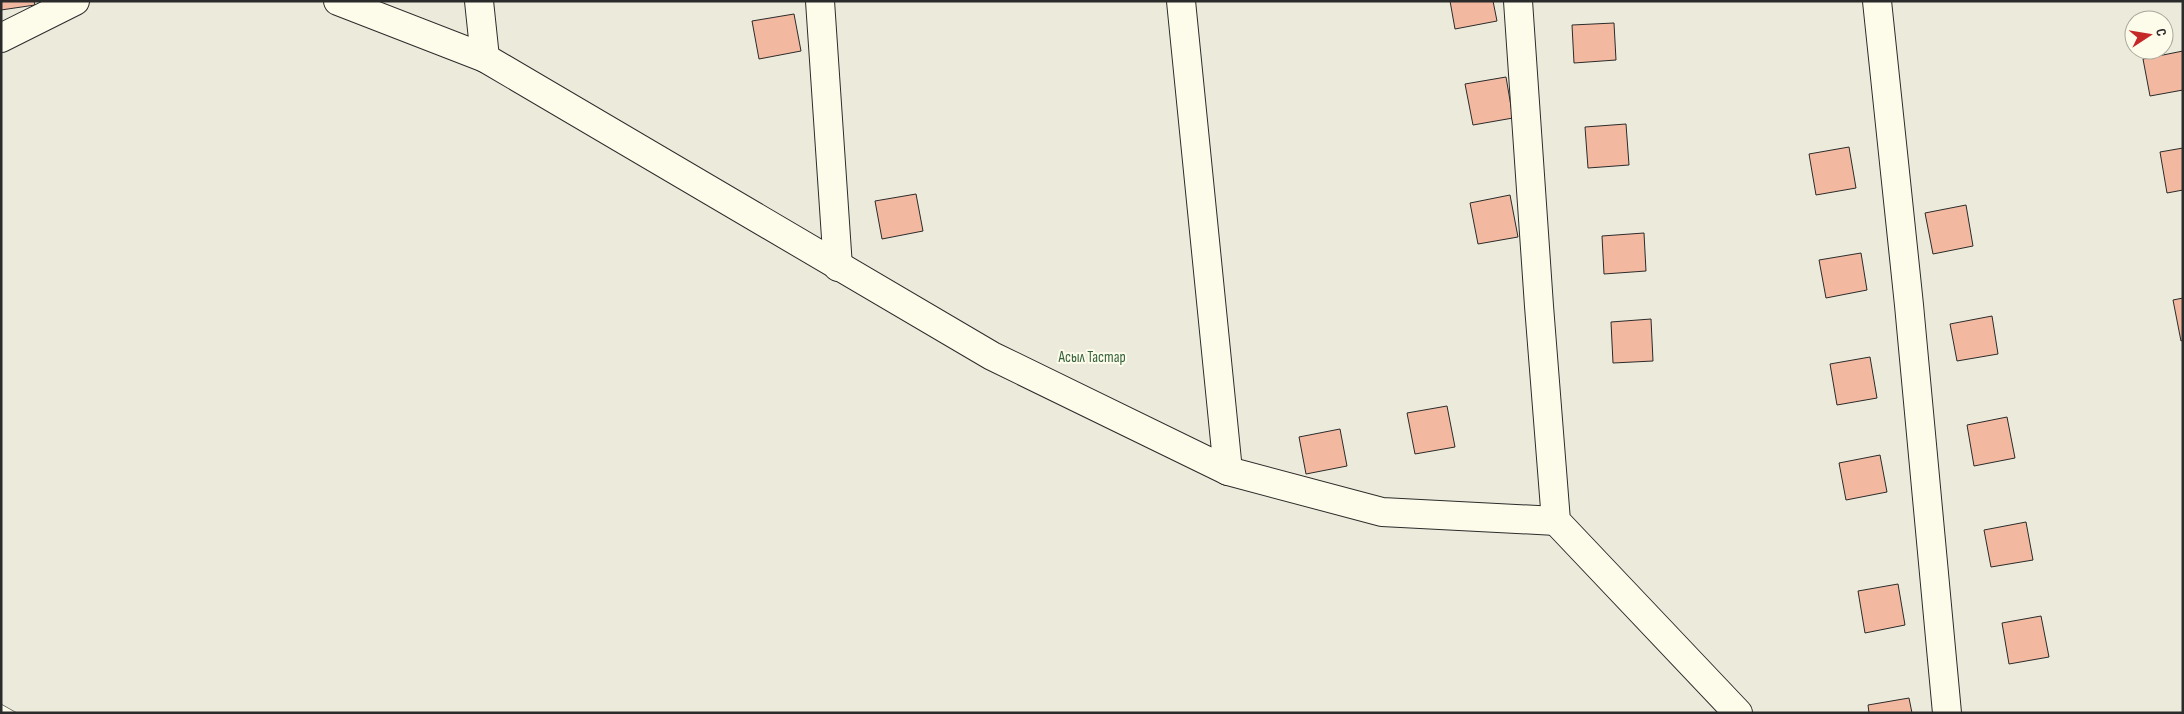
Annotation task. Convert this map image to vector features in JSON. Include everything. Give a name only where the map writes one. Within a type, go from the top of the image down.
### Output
[{"type":"street","points":[[1,38],[75,1]]},
{"type":"street","points":[[338,1],[484,58],[992,356],[1228,471],[1382,512],[1556,521]]},
{"type":"street","points":[[479,1],[484,58]]},
{"type":"street","points":[[820,1],[838,267]]},
{"type":"street","points":[[1181,1],[1228,471]]},
{"type":"street","points":[[1518,1],[1556,521],[1738,713]]},
{"type":"street","points":[[1877,1],[1909,305],[1947,713]]},
{"type":"green space","name":"Асыл Тастар","points":[[1,1],[2183,1],[2183,713],[17,713],[1,704]]},
{"type":"building","points":[[1,1],[34,1],[35,5],[1,10]]},
{"type":"building","points":[[1450,1],[1493,1],[1497,21],[1455,29]]},
{"type":"building","points":[[794,14],[801,51],[759,59],[752,21]]},
{"type":"building","points":[[1614,23],[1616,60],[1574,63],[1572,25]]},
{"type":"building","points":[[2183,51],[2183,90],[2150,96],[2143,60],[2174,60],[2174,53]]},
{"type":"building","points":[[1506,77],[1513,118],[1473,125],[1465,84]]},
{"type":"building","points":[[1626,124],[1629,165],[1588,168],[1585,127]]},
{"type":"building","points":[[1849,147],[1856,188],[1816,195],[1809,154]]},
{"type":"building","points":[[2183,148],[2183,190],[2167,193],[2160,152]]},
{"type":"building","points":[[916,194],[923,231],[882,239],[875,201]]},
{"type":"building","points":[[1510,195],[1518,237],[1478,244],[1470,203]]},
{"type":"building","points":[[1966,205],[1973,246],[1933,254],[1925,213]]},
{"type":"building","points":[[1644,233],[1646,271],[1604,274],[1602,236]]},
{"type":"building","points":[[1861,253],[1867,290],[1826,298],[1819,260]]},
{"type":"building","points":[[2183,298],[2183,340],[2181,341],[2173,300]]},
{"type":"building","points":[[1992,316],[1998,354],[1957,361],[1950,324]]},
{"type":"building","points":[[1651,319],[1653,361],[1613,363],[1611,322]]},
{"type":"building","points":[[1870,357],[1877,398],[1837,405],[1830,364]]},
{"type":"building","points":[[1447,406],[1455,447],[1415,454],[1407,413]]},
{"type":"building","points":[[2007,417],[2015,458],[1974,466],[1967,425]]},
{"type":"building","points":[[1340,429],[1347,466],[1306,474],[1299,437]]},
{"type":"building","points":[[1880,455],[1887,492],[1846,500],[1839,463]]},
{"type":"building","points":[[2026,522],[2033,560],[1991,567],[1984,530]]},
{"type":"building","points":[[1898,584],[1905,625],[1865,633],[1858,591]]},
{"type":"building","points":[[2041,616],[2049,657],[2009,664],[2002,623]]},
{"type":"building","points":[[1909,698],[1912,713],[1869,713],[1868,705]]}]
